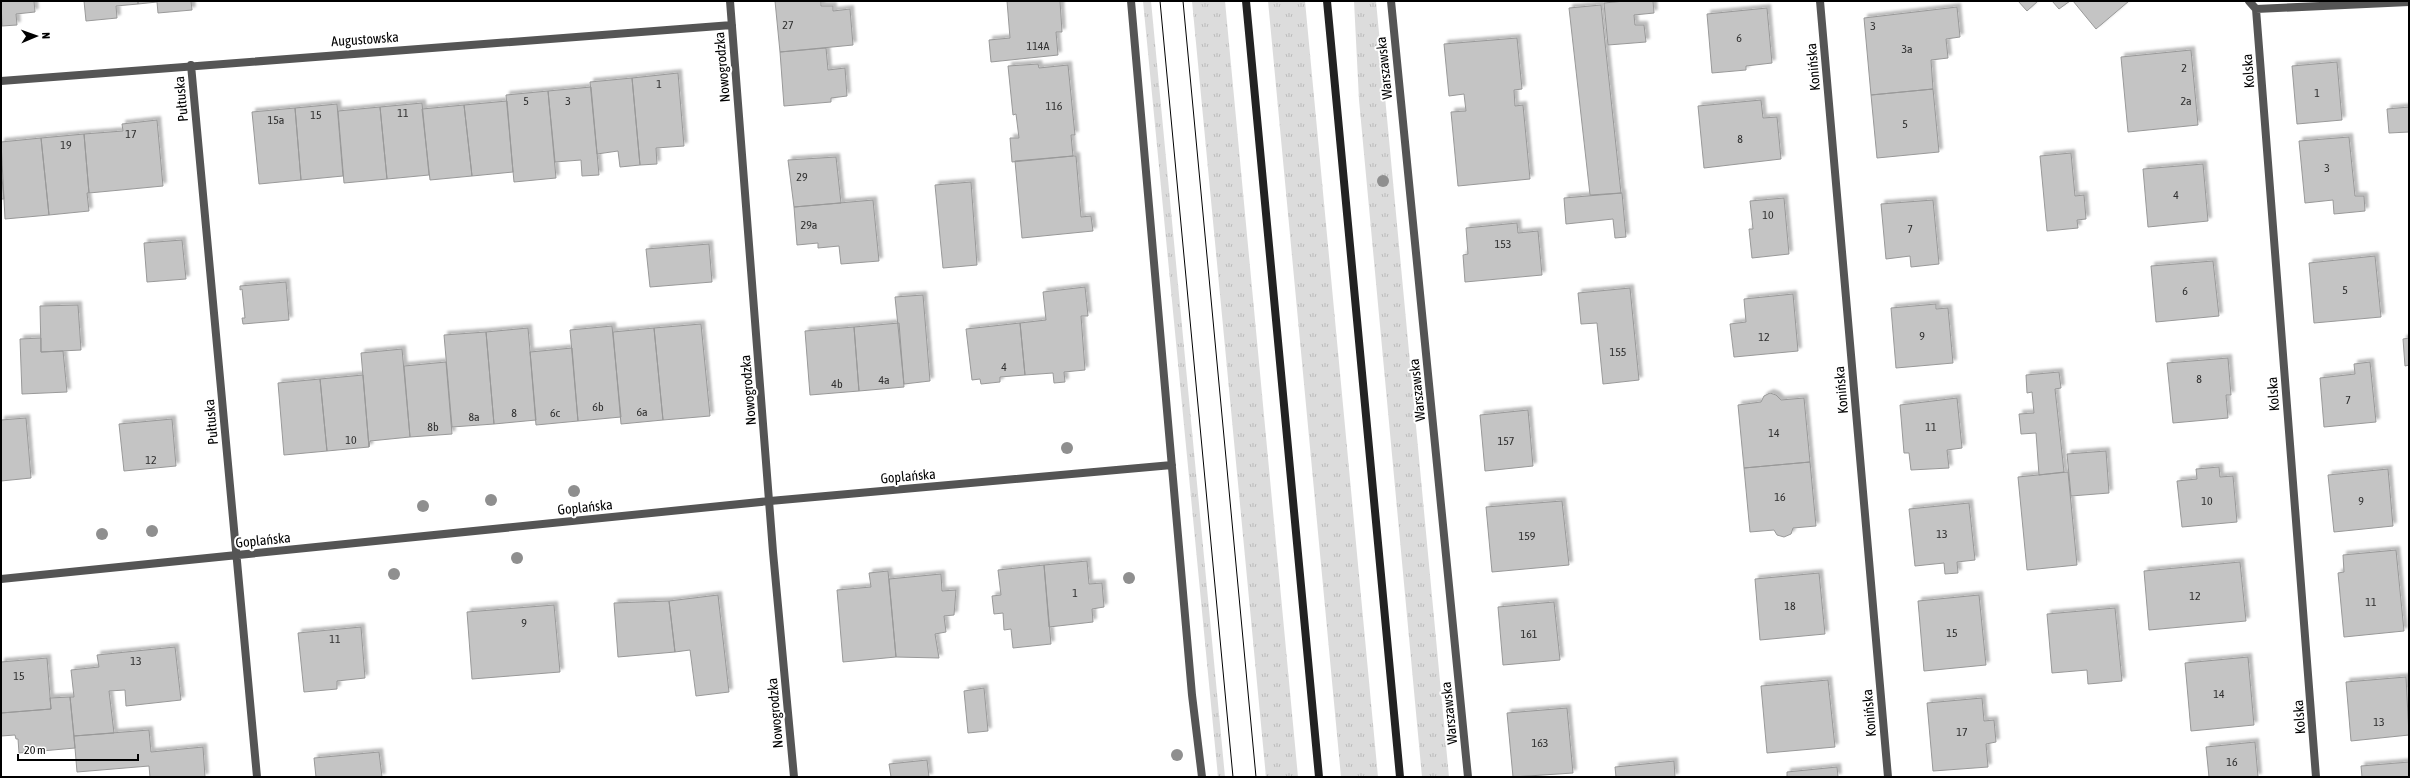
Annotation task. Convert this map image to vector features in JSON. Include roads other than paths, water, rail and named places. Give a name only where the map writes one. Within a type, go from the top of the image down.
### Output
[{"type":"main road","points":[[1246,1],[1319,777]]},
{"type":"main road","points":[[1327,1],[1400,777]]},
{"type":"street","name":"Nowogrodzka","points":[[730,1],[770,501],[772,552],[794,777]]},
{"type":"street","points":[[1131,1],[1192,695],[1202,777]]},
{"type":"street","name":"Warszawska","points":[[1391,1],[1468,777]]},
{"type":"street","name":"Konińska","points":[[1820,1],[1888,777]]},
{"type":"street","points":[[2249,1],[2256,10],[2409,2]]},
{"type":"street","name":"Kolska","points":[[2256,10],[2316,777]]},
{"type":"street","name":"Augustowska","points":[[1,81],[191,65],[732,25]]},
{"type":"street","name":"Pułtuska","points":[[191,65],[257,777]]},
{"type":"street","name":"Goplańska","points":[[1,579],[770,501],[1172,465]]},
{"type":"tram line","points":[[1160,1],[1233,777]]},
{"type":"tram line","points":[[1183,1],[1256,777]]}]
